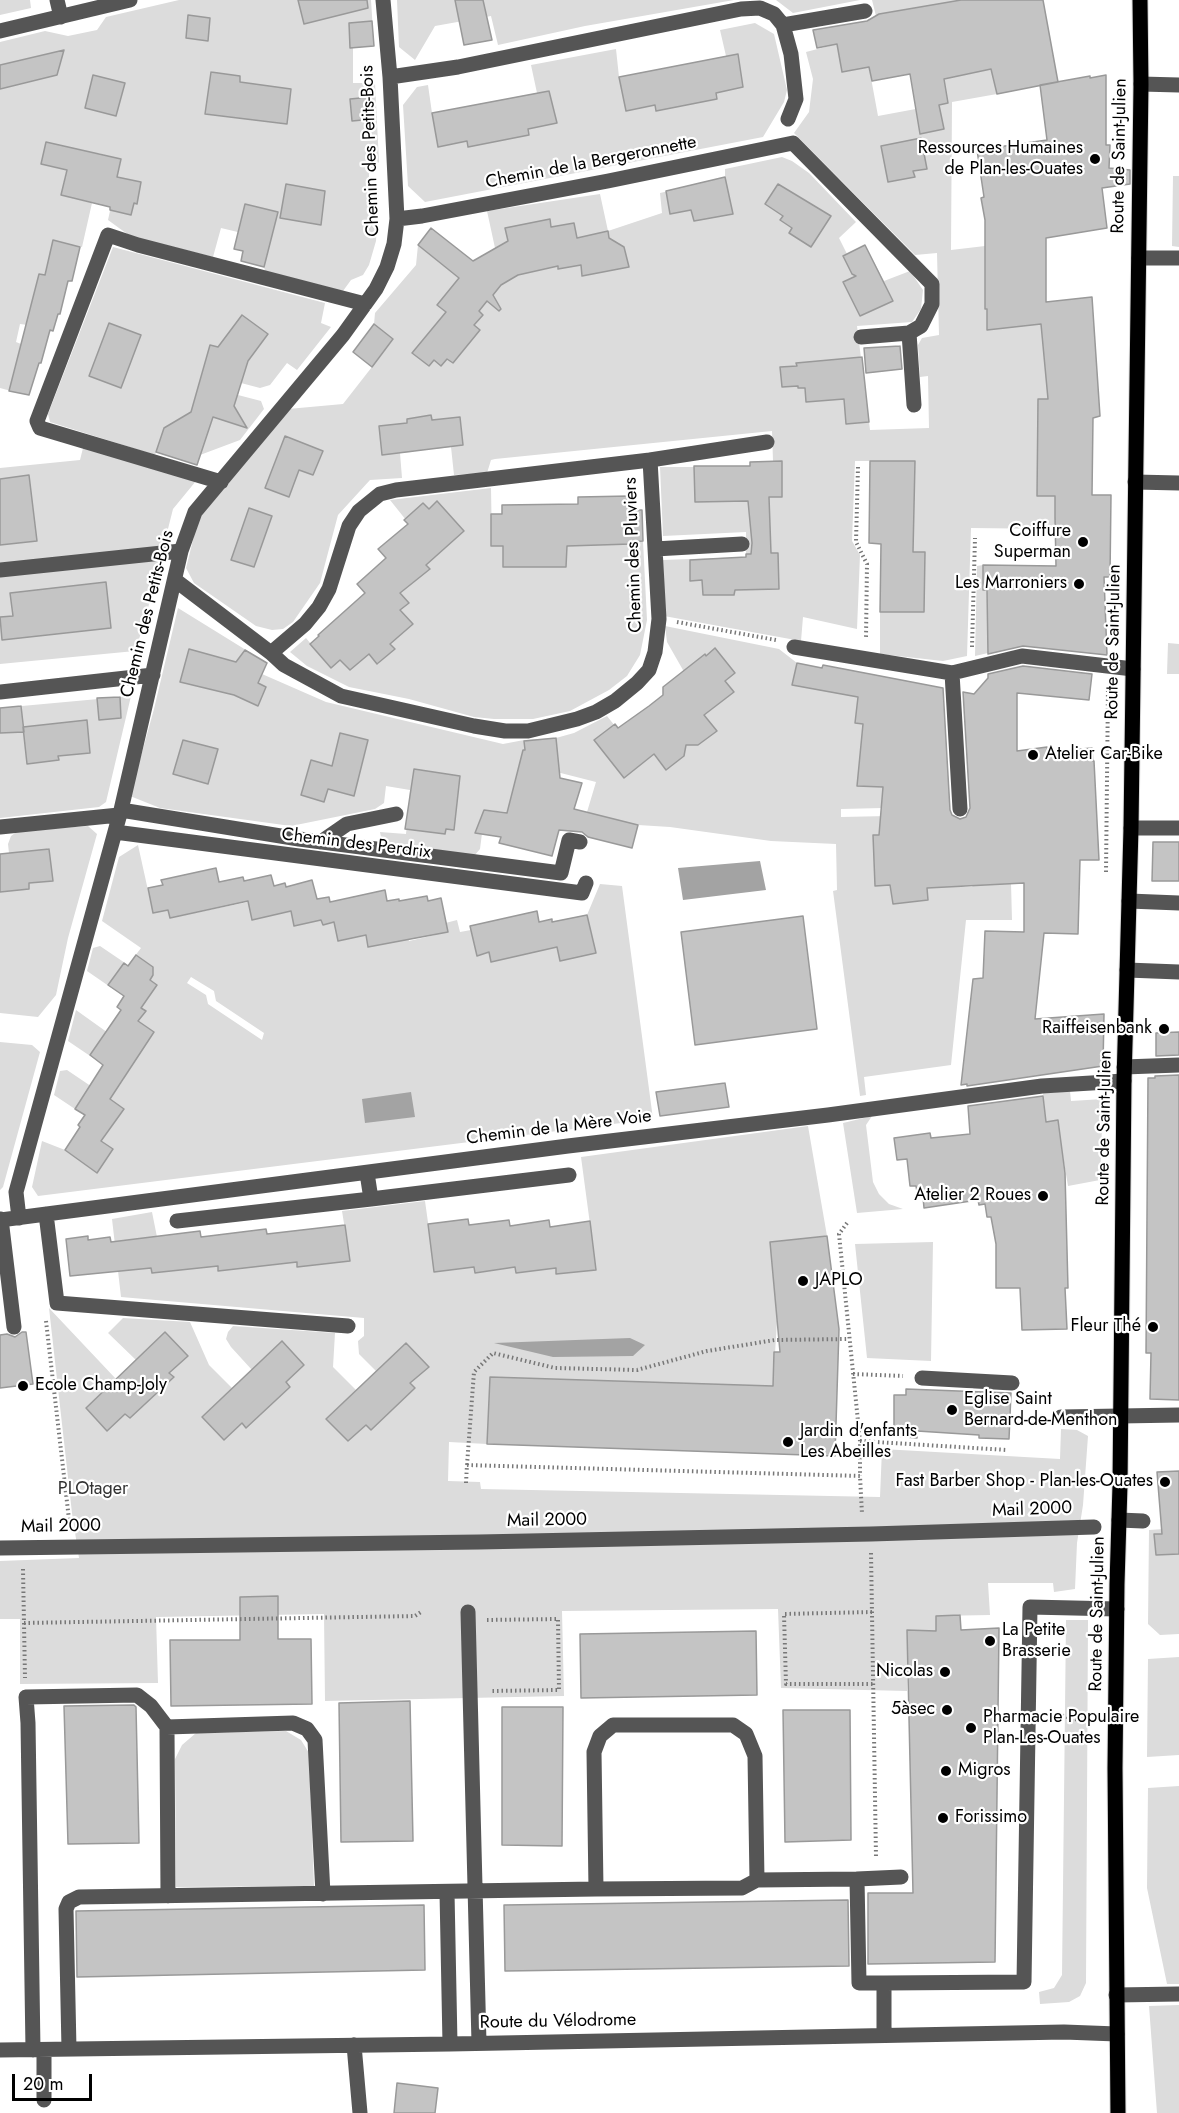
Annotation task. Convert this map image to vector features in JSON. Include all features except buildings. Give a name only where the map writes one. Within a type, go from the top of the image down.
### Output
[{"type":"main road","name":"Route de Saint-Julien","points":[[1118,2113],[1115,1768],[1124,1074],[1131,828],[1141,84],[1140,0]]},
{"type":"street","points":[[57,0],[61,17]]},
{"type":"street","points":[[0,31],[130,0]]},
{"type":"street","name":"Chemin des Petits-Bois","points":[[19,1218],[16,1192],[120,813],[180,551],[195,512],[343,335],[387,267],[394,244],[397,219],[390,77],[382,0]]},
{"type":"street","points":[[390,77],[458,66],[741,9],[760,8],[774,14],[783,25],[791,54],[796,99],[788,119]]},
{"type":"street","points":[[783,25],[865,11]]},
{"type":"street","points":[[1141,84],[1179,85]]},
{"type":"street","name":"Chemin de la Bergeronnette","points":[[397,219],[608,181],[793,143],[932,284],[932,304],[921,326],[909,333]]},
{"type":"street","points":[[221,482],[40,428],[37,421],[108,235],[365,304]]},
{"type":"street","points":[[1139,258],[1179,258]]},
{"type":"street","points":[[861,337],[909,333],[914,405]]},
{"type":"street","points":[[650,460],[767,442]]},
{"type":"street","name":"Chemin des Pluviers","points":[[175,580],[284,665],[340,696],[505,731],[528,731],[577,719],[596,712],[615,701],[637,683],[649,670],[655,652],[659,619],[650,460],[396,490],[380,494],[359,511],[349,526],[329,589],[319,607],[305,624],[271,653]]},
{"type":"street","points":[[1135,482],[1179,483]]},
{"type":"street","points":[[655,549],[742,544]]},
{"type":"street","points":[[0,570],[180,551]]},
{"type":"street","points":[[794,647],[952,673],[1022,656],[1133,669]]},
{"type":"street","points":[[952,673],[960,809]]},
{"type":"street","points":[[0,692],[153,675]]},
{"type":"street","points":[[0,827],[120,813],[561,873],[569,840],[580,842]]},
{"type":"street","points":[[321,842],[347,824],[396,814]]},
{"type":"street","points":[[1131,828],[1179,828]]},
{"type":"street","name":"Chemin des Perdrix","points":[[115,832],[582,893],[586,883]]},
{"type":"street","points":[[1129,901],[1179,903]]},
{"type":"street","points":[[1127,970],[1179,972]]},
{"type":"street","name":"Chemin de la Mère Voie","points":[[1,1220],[580,1144],[828,1115],[1179,1065]]},
{"type":"street","points":[[367,1173],[371,1199]]},
{"type":"street","points":[[177,1221],[569,1175]]},
{"type":"street","points":[[46,1214],[57,1303],[348,1326]]},
{"type":"street","points":[[1,1220],[14,1327]]},
{"type":"street","points":[[922,1377],[1012,1383]]},
{"type":"street","points":[[1061,1417],[1176,1415]]},
{"type":"street","points":[[1119,1520],[1143,1521]]},
{"type":"street","name":"Mail 2000","points":[[0,1548],[420,1543],[1094,1527]]},
{"type":"street","points":[[857,1878],[859,1983],[1024,1982],[1030,1607],[1117,1609]]},
{"type":"street","points":[[468,1616],[479,2043]]},
{"type":"street","points":[[44,2100],[38,2050],[26,1697],[137,1695],[152,1707],[167,1727],[168,1896]]},
{"type":"street","points":[[167,1727],[293,1723],[307,1729],[315,1740],[323,1894]]},
{"type":"street","points":[[596,1889],[594,1752],[600,1736],[613,1725],[733,1725],[746,1734],[755,1756],[757,1880]]},
{"type":"street","points":[[69,2049],[66,1909],[69,1902],[79,1897],[742,1888],[757,1880],[901,1877]]},
{"type":"street","points":[[447,1892],[450,2044]]},
{"type":"street","points":[[884,1983],[884,2036]]},
{"type":"street","points":[[1116,1995],[1179,1994]]},
{"type":"street","name":"Route du Vélodrome","points":[[0,2050],[1064,2032],[1117,2034]]},
{"type":"street","points":[[354,2045],[360,2113]]},
{"type":"path","points":[[858,467],[856,542],[867,564],[867,617]]},
{"type":"path","points":[[972,668],[975,538]]},
{"type":"path","points":[[659,619],[786,642],[794,647]]},
{"type":"path","points":[[847,1223],[839,1234],[860,1442],[860,1476],[872,1612],[877,1878]]},
{"type":"path","points":[[45,1311],[72,1546]]},
{"type":"path","points":[[466,1483],[474,1372],[493,1353],[555,1368],[637,1370],[707,1351],[775,1340],[849,1340]]},
{"type":"path","points":[[853,1374],[922,1377]]},
{"type":"path","points":[[860,1442],[1007,1450]]},
{"type":"path","points":[[467,1465],[860,1476]]},
{"type":"path","points":[[22,1548],[26,1697]]},
{"type":"path","points":[[24,1623],[415,1616],[421,1612]]},
{"type":"path","points":[[872,1612],[784,1614],[786,1684],[873,1684]]},
{"type":"path","points":[[468,1616],[558,1619],[560,1690],[470,1692]]},
{"type":"path","points":[[1047,1715],[1066,1716],[1070,1719],[1093,1719]]},
{"type":"green space","points":[[0,0],[30,0],[31,8],[0,15]]},
{"type":"green space","points":[[179,0],[371,0],[374,46],[353,48],[353,83],[375,83],[379,162],[369,172],[369,184],[379,192],[376,241],[369,265],[363,275],[351,280],[343,291],[265,271],[271,240],[221,228],[213,257],[130,236],[108,220],[121,160],[98,153],[94,169],[68,163],[61,195],[92,203],[82,247],[53,241],[45,275],[39,275],[28,325],[20,324],[16,342],[21,344],[11,391],[0,388],[0,42],[45,31],[68,36],[97,30],[106,17]]},
{"type":"green space","points":[[397,0],[734,0],[585,26],[498,45],[491,16],[435,26],[415,60],[399,47]]},
{"type":"green space","points":[[776,0],[860,0],[793,13]]},
{"type":"green space","points":[[872,0],[961,0],[956,1],[991,69],[997,94],[952,102],[951,250],[985,246],[987,260],[985,309],[1041,324],[1050,421],[1038,424],[1037,496],[1056,496],[1056,529],[971,528],[967,656],[943,661],[880,654],[880,612],[924,612],[925,557],[881,556],[882,551],[913,544],[914,461],[855,461],[852,541],[860,555],[857,629],[803,617],[801,641],[664,616],[663,560],[746,557],[746,532],[663,536],[660,467],[750,467],[750,462],[773,461],[772,431],[495,459],[491,460],[487,473],[454,475],[451,447],[435,449],[433,437],[410,440],[411,452],[400,453],[402,478],[370,480],[338,515],[320,583],[293,622],[283,629],[272,630],[256,626],[194,583],[186,568],[198,520],[288,409],[343,404],[393,340],[374,324],[375,313],[416,265],[418,245],[431,228],[473,261],[495,248],[487,211],[600,194],[608,231],[662,213],[660,193],[725,178],[725,169],[782,157],[792,161],[809,173],[856,222],[839,238],[847,254],[865,245],[884,281],[910,271],[923,290],[921,309],[912,322],[857,326],[870,430],[929,428],[928,376],[920,377],[918,345],[922,338],[939,335],[937,253],[915,255],[794,133],[809,112],[813,79],[806,52],[837,44],[843,72],[869,67],[878,116],[948,103],[931,7],[876,16]]},
{"type":"green space","points":[[755,23],[774,34],[787,90],[784,102],[763,137],[425,202],[408,186],[403,105],[417,87],[428,85],[432,113],[537,93],[531,65],[616,49],[619,77],[726,56],[720,30]]},
{"type":"green space","points":[[1173,176],[1179,176],[1179,247],[1172,246]]},
{"type":"green space","points":[[113,247],[325,303],[321,323],[331,327],[297,370],[287,363],[270,385],[260,388],[241,383],[238,395],[261,401],[264,409],[240,440],[200,455],[160,441],[155,455],[50,422],[48,414]]},
{"type":"green space","points":[[83,448],[196,481],[173,509],[135,651],[0,664],[0,545],[37,541],[29,476],[0,479],[0,468],[80,460]],"holes":[[[105,582],[110,628],[2,640],[13,616],[11,593]]]},
{"type":"green space","points":[[491,488],[492,546],[503,546],[529,538],[643,541],[647,620],[640,655],[627,676],[609,690],[570,711],[533,719],[494,719],[474,717],[409,699],[349,687],[307,666],[290,652],[306,638],[331,668],[340,660],[350,670],[369,654],[378,664],[395,649],[386,639],[390,619],[408,603],[399,592],[429,569],[421,558],[430,550],[390,500]]},
{"type":"green space","points":[[983,565],[983,590],[1003,590],[988,628],[988,653],[975,656],[977,566]]},
{"type":"green space","points":[[178,608],[267,663],[262,674],[326,702],[503,744],[556,738],[574,733],[607,716],[639,756],[649,749],[664,768],[669,768],[684,756],[686,735],[694,745],[698,745],[715,732],[700,709],[709,702],[683,670],[667,642],[665,626],[779,649],[797,663],[793,685],[861,697],[857,723],[866,724],[885,764],[882,808],[841,809],[841,817],[888,816],[888,835],[873,835],[875,886],[890,885],[893,904],[928,900],[927,885],[972,887],[975,883],[1011,883],[1012,920],[966,920],[951,1065],[864,1077],[866,1095],[860,1096],[833,891],[837,890],[836,844],[771,841],[670,827],[638,825],[587,812],[596,782],[545,769],[539,793],[514,787],[507,812],[485,810],[480,849],[474,856],[382,842],[380,832],[406,834],[410,790],[386,786],[384,803],[375,809],[291,826],[160,808],[130,796]]},
{"type":"green space","points":[[1168,643],[1179,644],[1179,674],[1167,674]]},
{"type":"green space","points":[[131,696],[106,802],[99,807],[0,818],[0,708]]},
{"type":"green space","points":[[88,826],[97,834],[68,938],[56,995],[38,1017],[0,1013],[0,854],[9,853],[8,844],[11,836],[18,831]]},
{"type":"green space","points":[[138,845],[153,913],[168,910],[170,918],[248,902],[252,920],[290,909],[294,925],[321,920],[323,925],[334,922],[338,941],[366,935],[368,946],[404,924],[409,941],[435,935],[434,926],[457,920],[460,932],[471,930],[477,955],[489,952],[491,961],[557,944],[560,961],[596,953],[587,915],[600,884],[622,886],[653,1119],[38,1196],[32,1187],[42,1141],[65,1150],[80,1128],[78,1125],[84,1115],[54,1095],[60,1071],[67,1070],[110,1099],[124,1079],[68,1041],[76,1010],[139,1055],[154,1032],[138,1021],[145,1011],[87,971],[93,948],[100,946],[128,965],[141,948],[102,921],[119,857]],"holes":[[[191,977],[214,991],[216,1001],[264,1033],[262,1040],[208,1004],[206,995],[187,983]]]},
{"type":"green space","points":[[0,1042],[32,1045],[40,1052],[3,1187],[0,1190]]},
{"type":"green space","points":[[1070,1091],[1071,1101],[1103,1099],[1100,1180],[1068,1186],[1060,1139],[1046,1122],[1043,1093]]},
{"type":"green space","points":[[872,1116],[866,1125],[873,1182],[879,1194],[889,1204],[903,1209],[857,1213],[843,1123]]},
{"type":"green space","name":"PLOtager","points":[[808,1126],[827,1236],[770,1242],[777,1321],[773,1386],[490,1377],[487,1444],[449,1442],[448,1481],[480,1482],[481,1489],[880,1497],[882,1449],[1060,1459],[1061,1429],[1077,1430],[1088,1436],[1083,1505],[1077,1543],[1075,1589],[1054,1592],[1053,1583],[988,1583],[990,1615],[936,1616],[936,1631],[907,1630],[907,1691],[781,1688],[778,1609],[562,1611],[564,1696],[325,1701],[324,1614],[156,1617],[158,1683],[20,1684],[20,1619],[0,1619],[0,1561],[79,1558],[49,1308],[116,1379],[136,1360],[108,1333],[123,1318],[190,1322],[209,1365],[232,1388],[252,1370],[226,1339],[233,1326],[335,1333],[333,1367],[356,1390],[376,1371],[359,1354],[358,1341],[364,1336],[364,1318],[121,1297],[112,1219],[152,1212],[157,1237],[147,1238],[153,1273],[218,1266],[219,1271],[296,1259],[298,1267],[350,1261],[342,1211],[425,1201],[435,1272],[474,1267],[476,1273],[515,1267],[516,1273],[556,1268],[557,1273],[596,1269],[581,1157]]},
{"type":"green space","points":[[933,1242],[931,1361],[867,1358],[855,1244]]},
{"type":"green space","points":[[1179,1528],[1179,1634],[1160,1635],[1148,1624],[1149,1530]]},
{"type":"green space","points":[[1066,1620],[1088,1620],[1086,1983],[1080,1996],[1069,2002],[1040,2004],[1039,1992],[1054,1988],[1062,1975]]},
{"type":"green space","points":[[1179,1657],[1179,1755],[1147,1757],[1148,1659]]},
{"type":"green space","points":[[286,1731],[301,1740],[309,1753],[314,1886],[176,1887],[175,1759],[182,1745],[196,1733]]},
{"type":"green space","points":[[1179,1786],[1179,1984],[1167,1984],[1147,1888],[1148,1788]]},
{"type":"green space","points":[[1179,2005],[1179,2113],[1157,2113],[1149,2006]]},
{"type":"shaded area","points":[[760,861],[766,890],[683,900],[678,868]]},
{"type":"shaded area","points":[[411,1092],[415,1117],[365,1123],[362,1099]]},
{"type":"shaded area","points":[[630,1338],[645,1345],[633,1356],[553,1357],[494,1343]]},
{"type":"place","name":"Ressources Humaines de Plan-les-Ouates","points":[[1095,159]]},
{"type":"place","name":"Coiffure Superman","points":[[1083,542]]},
{"type":"place","name":"Les Marroniers","points":[[1079,584]]},
{"type":"place","name":"Atelier Car-Bike","points":[[1033,755]]},
{"type":"place","name":"Raiffeisenbank","points":[[1164,1029]]},
{"type":"place","name":"Atelier 2 Roues","points":[[1043,1196]]},
{"type":"place","name":"JAPLO","points":[[803,1281]]},
{"type":"place","name":"Fleur Thé","points":[[1153,1327]]},
{"type":"place","name":"Ecole Champ-Joly","points":[[23,1386]]},
{"type":"place","name":"Eglise Saint Bernard-de-Menthon","points":[[952,1410]]},
{"type":"place","name":"Jardin d'enfants Les Abeilles","points":[[788,1442]]},
{"type":"place","name":"Fast Barber Shop - Plan-les-Ouates","points":[[1165,1482]]},
{"type":"place","name":"La Petite Brasserie","points":[[990,1641]]},
{"type":"place","name":"Nicolas","points":[[945,1672]]},
{"type":"place","name":"5àsec","points":[[947,1710]]},
{"type":"place","name":"Pharmacie Populaire Plan-Les-Ouates","points":[[971,1728]]},
{"type":"place","name":"Migros","points":[[946,1771]]},
{"type":"place","name":"Forissimo","points":[[943,1818]]}]
